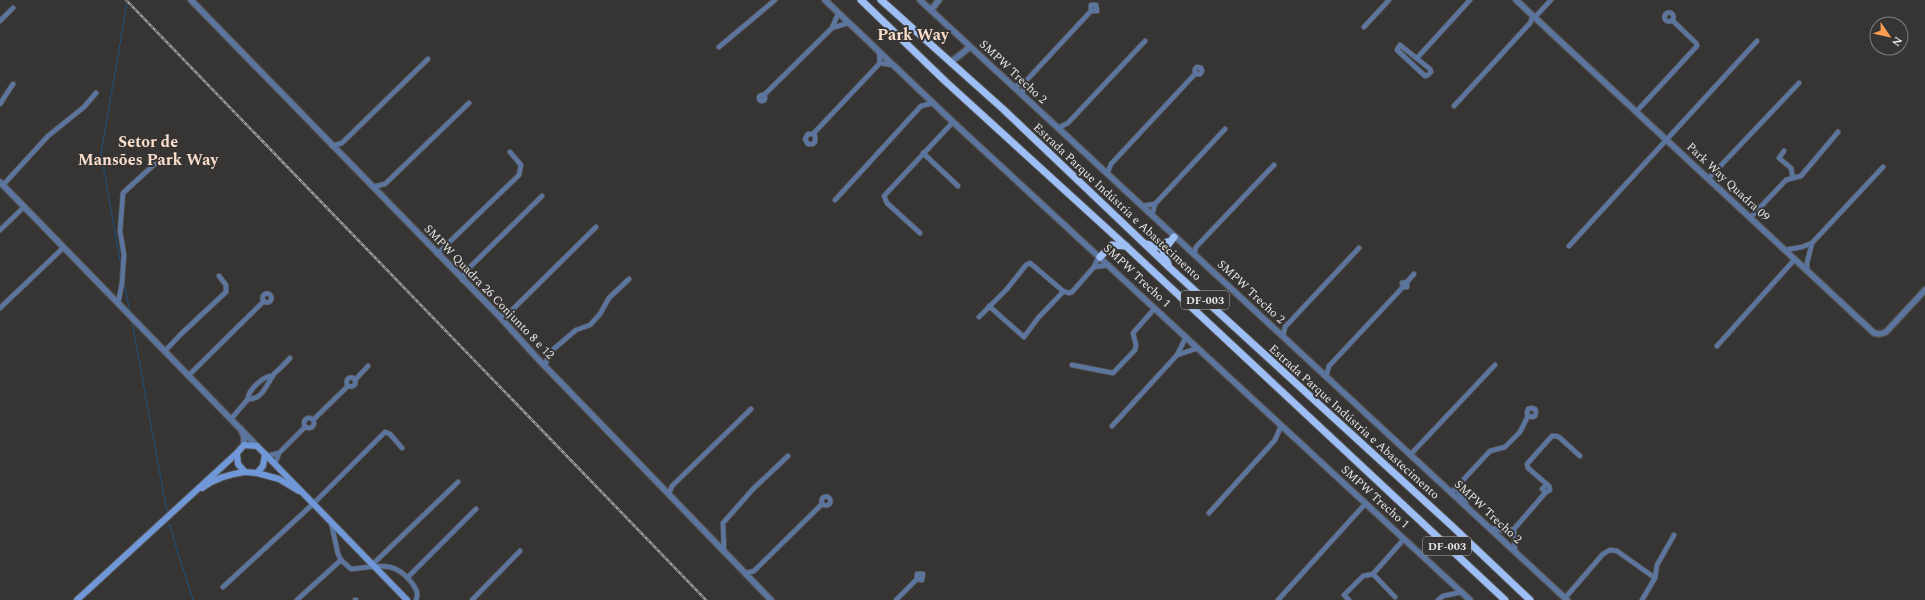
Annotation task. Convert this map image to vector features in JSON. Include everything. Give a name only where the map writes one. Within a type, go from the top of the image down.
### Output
[{"type":"highway","name":"Estrada Parque Indústria e Abastecimento","points":[[861,0],[945,81],[1126,246],[1505,600]]},
{"type":"highway","name":"Estrada Parque Indústria e Abastecimento","points":[[881,0],[951,62],[1143,243],[1453,527],[1530,600]]},
{"type":"highway","points":[[1099,256],[1108,242],[1106,228]]},
{"type":"highway","points":[[1143,243],[1161,247],[1173,236]]},
{"type":"highway","points":[[1170,268],[1163,251],[1173,236]]},
{"type":"highway","points":[[1099,256],[1112,245],[1126,246]]},
{"type":"main road","points":[[77,600],[244,446],[257,446],[407,600]]},
{"type":"main road","points":[[237,453],[238,464],[245,472]]},
{"type":"main road","points":[[257,473],[263,466],[266,455]]},
{"type":"main road","points":[[192,494],[219,477],[245,472],[257,473],[279,479],[314,504]]},
{"type":"street","name":"SMPW Quadra 26 Conjunto 8 e 12","points":[[191,0],[456,274],[499,316],[538,359],[771,600]]},
{"type":"street","points":[[719,47],[775,0]]},
{"type":"street","name":"SMPW Trecho 1","points":[[826,0],[838,14],[952,122],[1109,265],[1470,600]]},
{"type":"street","name":"SMPW Trecho 2","points":[[920,0],[1566,599]]},
{"type":"street","points":[[931,10],[939,0]]},
{"type":"street","points":[[1364,27],[1389,0]]},
{"type":"street","points":[[1417,58],[1470,0]]},
{"type":"street","name":"Park Way Quadra 09","points":[[1516,0],[1876,334],[1886,332],[1925,290]]},
{"type":"street","points":[[1454,106],[1551,0]]},
{"type":"street","points":[[0,21],[13,8]]},
{"type":"street","points":[[1013,87],[1025,82],[1091,11]]},
{"type":"street","points":[[764,95],[832,28],[838,14]]},
{"type":"street","points":[[1636,112],[1696,48],[1696,43],[1672,20]]},
{"type":"street","points":[[832,28],[848,23]]},
{"type":"street","points":[[1058,128],[1068,124],[1145,41]]},
{"type":"street","points":[[1569,246],[1665,139],[1757,41]]},
{"type":"street","points":[[1402,45],[1417,58],[1431,70],[1428,75],[1425,76],[1397,48],[1402,45]]},
{"type":"street","points":[[951,62],[970,46]]},
{"type":"street","points":[[879,52],[880,64]]},
{"type":"street","points":[[332,146],[342,143],[428,59]]},
{"type":"street","points":[[813,134],[880,64],[892,64]]},
{"type":"street","points":[[1107,174],[1111,164],[1195,74]]},
{"type":"street","points":[[1022,95],[1025,82]]},
{"type":"street","points":[[1708,179],[1799,83]]},
{"type":"street","points":[[0,104],[13,84]]},
{"type":"street","points":[[96,92],[84,107],[48,136],[2,185],[257,446]]},
{"type":"street","points":[[923,105],[924,94]]},
{"type":"street","points":[[381,197],[385,184],[468,103]]},
{"type":"street","points":[[835,200],[923,105],[933,103]]},
{"type":"street","points":[[920,233],[887,202],[884,196],[952,122]]},
{"type":"street","points":[[1065,134],[1068,124]]},
{"type":"street","points":[[1152,216],[1155,204],[1225,129]]},
{"type":"street","points":[[1750,218],[1788,178],[1801,176],[1838,132]]},
{"type":"street","points":[[340,154],[342,143]]},
{"type":"street","points":[[1784,151],[1779,158],[1792,171],[1793,178]]},
{"type":"street","points":[[437,254],[519,175],[521,165],[510,152]]},
{"type":"street","points":[[923,153],[958,186]]},
{"type":"street","points":[[118,304],[122,283],[124,255],[120,231],[123,193],[158,162]]},
{"type":"street","points":[[1101,168],[1111,164]]},
{"type":"street","points":[[1194,255],[1196,247],[1274,165]]},
{"type":"street","points":[[1785,250],[1802,247],[1812,243],[1883,167]]},
{"type":"street","points":[[372,187],[385,184]]},
{"type":"street","points":[[462,280],[465,272],[542,196]]},
{"type":"street","points":[[1142,206],[1155,204]]},
{"type":"street","points":[[0,230],[24,207]]},
{"type":"street","points":[[505,323],[506,316],[596,227]]},
{"type":"street","points":[[1807,270],[1812,243]]},
{"type":"street","points":[[1188,249],[1196,247]]},
{"type":"street","points":[[1802,247],[1809,254]]},
{"type":"street","points":[[0,308],[63,248]]},
{"type":"street","points":[[1275,330],[1285,327],[1359,248]]},
{"type":"street","points":[[980,317],[1007,289],[1026,265],[1030,263],[1063,291],[1071,293],[1094,267],[1099,256]]},
{"type":"street","points":[[1717,346],[1795,259]]},
{"type":"street","points":[[1094,267],[1109,265]]},
{"type":"street","points":[[456,274],[465,272]]},
{"type":"street","points":[[1320,371],[1328,367],[1403,287],[1407,287],[1407,282],[1414,274]]},
{"type":"street","points":[[165,351],[226,292],[226,285],[219,276]]},
{"type":"street","points":[[538,359],[548,355],[574,332],[590,325],[600,314],[609,298],[629,279]]},
{"type":"street","points":[[989,306],[1024,337],[1038,318],[1063,291]]},
{"type":"street","points":[[188,375],[264,301]]},
{"type":"street","points":[[1072,365],[1113,373],[1135,350],[1136,345],[1133,333],[1155,308]]},
{"type":"street","points":[[499,316],[506,316]]},
{"type":"street","points":[[1283,336],[1285,327]]},
{"type":"street","points":[[1112,426],[1178,355],[1186,337]]},
{"type":"street","points":[[1178,355],[1198,348]]},
{"type":"street","points":[[545,366],[548,355]]},
{"type":"street","points":[[248,399],[254,399],[261,394],[271,382],[273,376],[290,358]]},
{"type":"street","points":[[1410,455],[1495,365]]},
{"type":"street","points":[[275,464],[279,453],[305,427],[312,427],[314,423],[313,420],[348,386],[347,382],[349,378],[355,380],[368,366]]},
{"type":"street","points":[[1326,376],[1328,367]]},
{"type":"street","points":[[231,419],[248,399],[249,394],[260,382],[268,376],[273,376]]},
{"type":"street","points":[[670,494],[672,486],[751,409]]},
{"type":"street","points":[[1451,493],[1490,451],[1504,449],[1520,432],[1528,416]]},
{"type":"street","points":[[1209,513],[1277,437],[1281,426]]},
{"type":"street","points":[[240,427],[244,437],[244,446]]},
{"type":"street","points":[[223,587],[314,504],[385,432],[390,434],[402,448]]},
{"type":"street","points":[[1277,437],[1288,432]]},
{"type":"street","points":[[1488,527],[1506,531],[1514,529],[1546,492],[1542,489],[1546,485],[1527,464],[1552,436],[1559,437],[1580,456]]},
{"type":"street","points":[[266,455],[279,453]]},
{"type":"street","points":[[724,552],[724,523],[753,489],[788,456]]},
{"type":"street","points":[[373,565],[458,482]]},
{"type":"street","points":[[663,487],[672,486]]},
{"type":"street","points":[[1457,487],[1459,495],[1466,502],[1467,508]]},
{"type":"street","points":[[1278,600],[1366,503]]},
{"type":"street","points":[[752,580],[754,572],[822,504]]},
{"type":"street","points":[[408,577],[476,509]]},
{"type":"street","points":[[331,522],[338,554],[346,566],[351,569],[373,565],[393,567],[401,570],[417,589],[418,595],[416,600]]},
{"type":"street","points":[[1514,529],[1515,552]]},
{"type":"street","points":[[1642,600],[1656,578],[1657,565],[1674,535]]},
{"type":"street","points":[[1349,600],[1344,595],[1363,576],[1373,574],[1404,539]]},
{"type":"street","points":[[1566,599],[1603,554],[1610,550],[1617,551],[1656,578]]},
{"type":"street","points":[[472,600],[520,551]]},
{"type":"street","points":[[297,600],[341,560]]},
{"type":"street","points":[[746,573],[754,572]]},
{"type":"street","points":[[1373,574],[1395,597]]},
{"type":"street","points":[[896,600],[917,579]]},
{"type":"street","points":[[1438,600],[1443,596],[1462,592]]},
{"type":"waterway","points":[[121,266],[101,153],[127,4]]},
{"type":"waterway","points":[[124,282],[130,312]]},
{"type":"waterway","points":[[132,322],[167,512]]},
{"type":"waterway","points":[[169,524],[193,600]]},
{"type":"railway","points":[[126,0],[706,600]]},
{"type":"district","name":"Park Way","points":[[913,35]]},
{"type":"district","name":"Setor de Mansões Park Way","points":[[148,151]]}]
